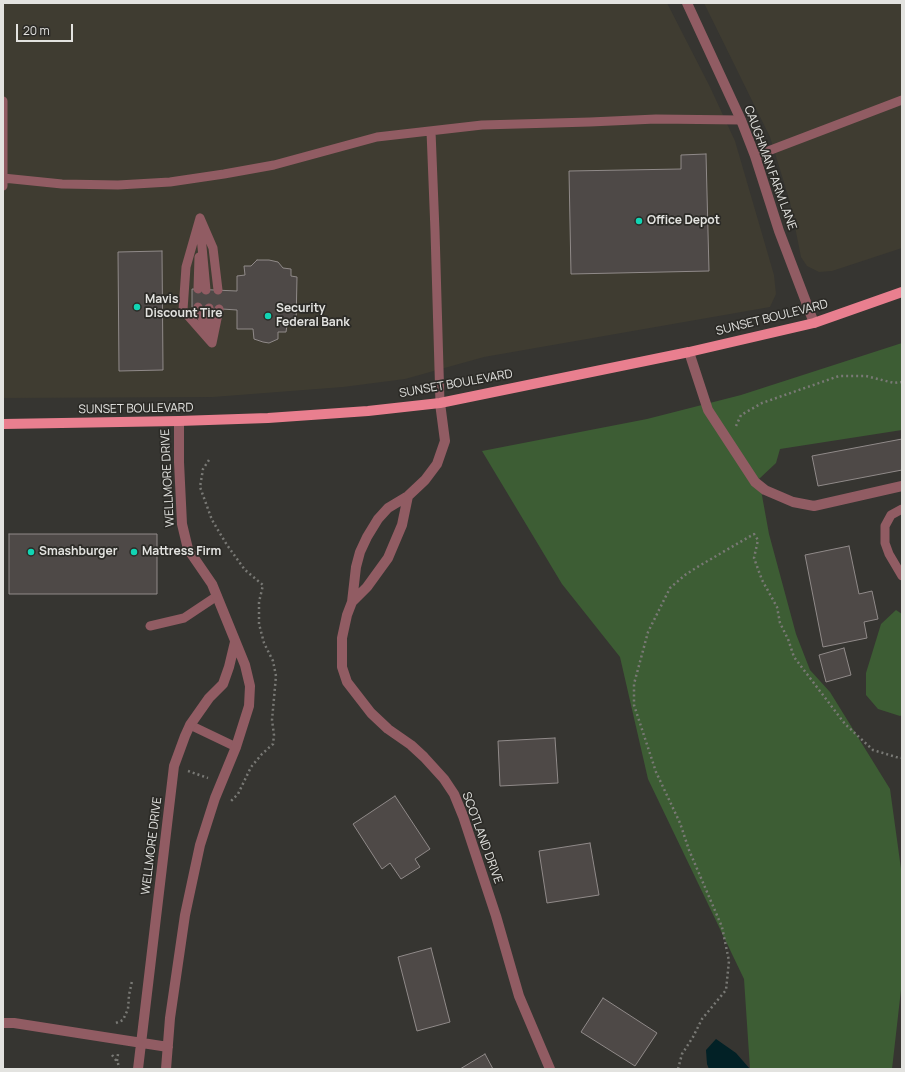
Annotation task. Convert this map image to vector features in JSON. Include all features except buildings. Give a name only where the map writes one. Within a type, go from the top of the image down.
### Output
[{"type":"main road","name":"SUNSET BOULEVARD","points":[[3,424],[268,418],[368,412],[440,403],[690,352],[814,323],[902,292]]},
{"type":"street","name":"CAUGHMAN FARM LANE","points":[[687,3],[741,120],[755,156],[779,231],[814,323]]},
{"type":"street","points":[[690,352],[708,410],[755,482],[765,490],[793,502],[814,506],[902,486]]},
{"type":"street","name":"SCOTLAND DRIVE","points":[[440,403],[445,441],[437,464],[425,480],[408,496],[388,508],[378,519],[366,537],[360,552],[356,567],[352,602],[347,615],[342,638],[342,667],[347,682],[371,713],[424,757],[444,779],[454,794],[463,816],[496,916],[519,996],[550,1069]]},
{"type":"street","name":"WELLMORE DRIVE","points":[[166,1069],[170,1018],[185,915],[200,845],[220,785],[236,747],[249,706],[250,686],[245,665],[212,584],[188,549],[182,524],[179,470],[179,421]]},
{"type":"street","name":"SCOTLAND DRIVE","points":[[352,602],[367,587],[388,558],[402,525],[408,496]]},
{"type":"street","name":"WELLMORE DRIVE","points":[[138,1069],[174,766],[190,725],[209,698],[223,684],[236,642]]},
{"type":"street","points":[[3,1023],[14,1022],[168,1047]]},
{"type":"lane","points":[[755,156],[902,100]]},
{"type":"lane","points":[[3,101],[3,186]]},
{"type":"lane","points":[[3,178],[62,184],[118,185],[170,182],[274,165],[377,137],[482,124],[656,119],[741,120]]},
{"type":"lane","points":[[431,131],[440,403]]},
{"type":"lane","points":[[200,218],[202,290]]},
{"type":"lane","points":[[200,218],[213,248],[218,290]]},
{"type":"lane","points":[[200,218],[186,268],[183,310],[212,343]]},
{"type":"lane","points":[[198,307],[212,343]]},
{"type":"lane","points":[[209,308],[212,343]]},
{"type":"lane","points":[[212,343],[219,309]]},
{"type":"lane","points":[[902,509],[891,515],[885,526],[885,543],[889,554],[902,576]]},
{"type":"lane","points":[[150,626],[184,618],[217,596]]},
{"type":"lane","points":[[190,725],[236,747]]},
{"type":"path","points":[[735,427],[741,415],[762,403],[839,376],[866,376],[894,383],[902,382]]},
{"type":"path","points":[[678,1069],[682,1054],[702,1019],[726,990],[729,961],[722,927],[689,850],[680,824],[656,772],[634,705],[634,684],[648,632],[670,588],[685,575],[754,534],[758,540],[754,558],[762,580],[776,607],[780,623],[788,639],[794,657],[845,724],[874,750],[902,758]]},
{"type":"path","points":[[174,766],[206,777],[238,794]]},
{"type":"path","points":[[112,1055],[118,1063],[119,1069]]},
{"type":"shaded area","points":[[3,3],[667,3],[710,87],[735,141],[774,275],[776,294],[770,307],[484,357],[405,379],[343,387],[213,397],[3,398]]},
{"type":"shaded area","points":[[704,3],[902,3],[902,248],[832,271],[819,272],[807,266],[801,257],[790,202],[770,137]]},
{"type":"green space","points":[[902,343],[902,430],[780,449],[776,463],[759,479],[769,534],[796,634],[810,670],[830,692],[890,789],[902,876],[902,981],[892,1069],[750,1069],[744,979],[648,779],[620,657],[562,584],[482,451],[647,419],[741,395]]},
{"type":"green space","points":[[896,610],[902,614],[902,715],[900,716],[878,709],[866,695],[866,673],[881,624]]},
{"type":"water","points":[[716,1039],[736,1053],[750,1069],[709,1069],[706,1050]]},
{"type":"place","name":"Office Depot","points":[[639,221]]},
{"type":"place","name":"Mavis Discount Tire","points":[[137,307]]},
{"type":"place","name":"Security Federal Bank","points":[[268,316]]},
{"type":"place","name":"Smashburger","points":[[31,552]]},
{"type":"place","name":"Mattress Firm","points":[[134,552]]}]
